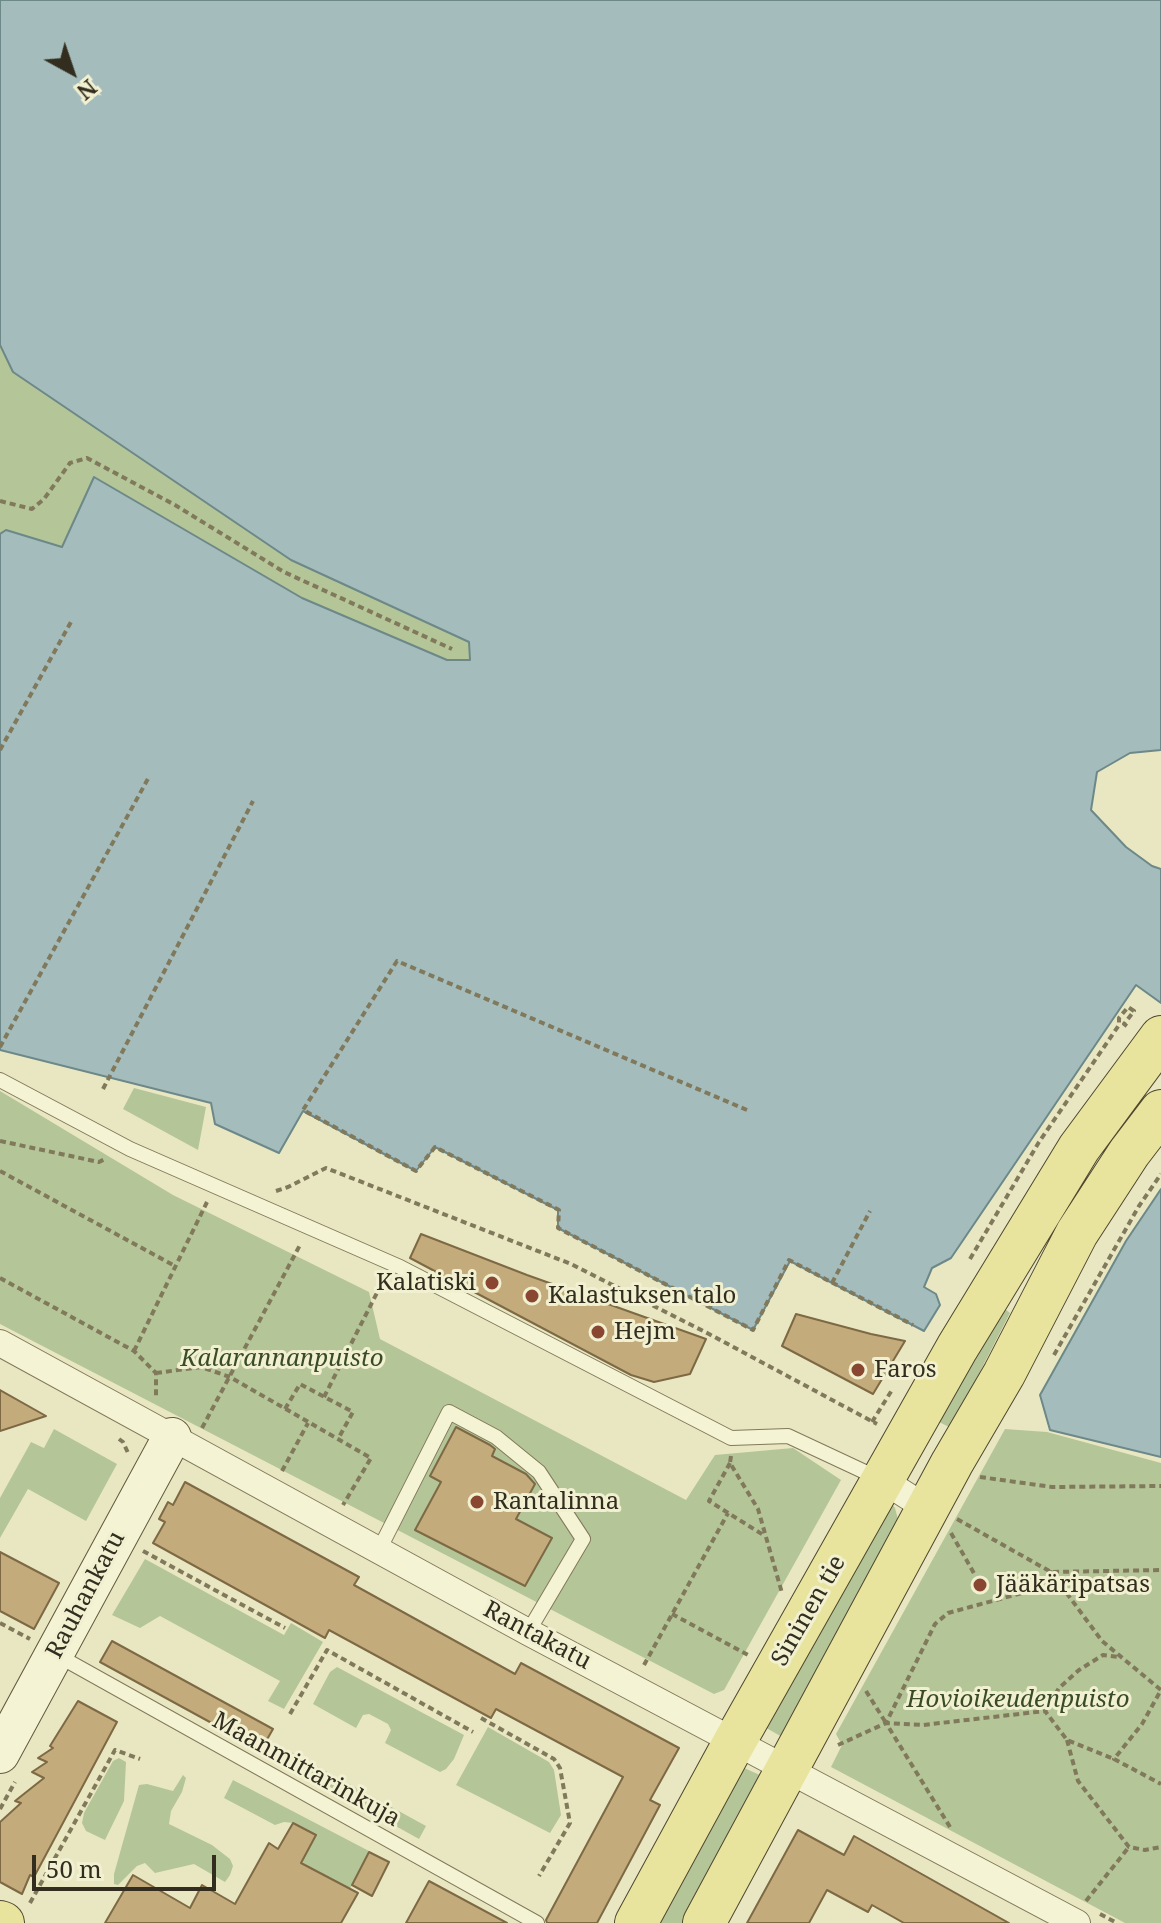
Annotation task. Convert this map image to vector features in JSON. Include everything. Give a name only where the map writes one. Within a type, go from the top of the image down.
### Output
[{"type":"main road","name":"Sininen tie","points":[[636,1923],[957,1348],[1079,1148],[1135,1029]]},
{"type":"main road","points":[[704,1923],[789,1769],[941,1516],[952,1463],[1004,1374],[1077,1233],[1129,1153],[1161,1111]]},
{"type":"street","name":"Rantakatu","points":[[0,1343],[173,1431],[271,1491],[528,1632],[789,1769],[1080,1914]]},
{"type":"street","name":"Rauhankatu","points":[[0,1754],[45,1648],[152,1474],[173,1431]]},
{"type":"street","points":[[884,1481],[941,1516]]},
{"type":"lane","points":[[0,1080],[130,1149],[392,1263],[731,1438],[788,1436],[884,1481]]},
{"type":"lane","points":[[379,1550],[449,1412],[496,1437],[539,1472],[583,1539],[528,1632]]},
{"type":"lane","name":"Maanmittarinkuja","points":[[45,1648],[537,1923]]},
{"type":"path","points":[[0,501],[32,509],[44,499],[70,463],[87,458],[175,505],[284,572],[452,649]]},
{"type":"path","points":[[0,750],[71,622]]},
{"type":"path","points":[[0,1047],[149,777]]},
{"type":"path","points":[[103,1089],[253,801]]},
{"type":"path","points":[[747,1110],[397,961],[303,1110],[416,1171],[435,1147],[559,1210],[558,1228],[753,1330],[789,1260],[913,1325]]},
{"type":"path","points":[[0,1141],[99,1162],[130,1149]]},
{"type":"path","points":[[244,1199],[288,1187],[326,1168],[571,1264],[907,1438]]},
{"type":"path","points":[[0,1171],[175,1266]]},
{"type":"path","points":[[1048,1365],[1139,1206],[1161,1174]]},
{"type":"path","points":[[134,1351],[215,1186]]},
{"type":"path","points":[[832,1283],[870,1211]]},
{"type":"path","points":[[0,1278],[134,1351],[156,1373],[173,1431],[230,1377],[310,1227]]},
{"type":"path","points":[[324,1397],[392,1263]]},
{"type":"path","points":[[156,1373],[201,1367],[230,1377],[371,1458],[333,1525]]},
{"type":"path","points":[[285,1409],[300,1384],[353,1412],[338,1439]]},
{"type":"path","points":[[271,1491],[309,1422]]},
{"type":"path","points":[[110,1435],[123,1442],[133,1465],[152,1474]]},
{"type":"path","points":[[731,1438],[730,1463],[709,1501],[766,1537]]},
{"type":"path","points":[[730,1463],[758,1509],[785,1603]]},
{"type":"path","points":[[952,1463],[972,1476],[1052,1487],[1161,1486]]},
{"type":"path","points":[[633,1687],[728,1513]]},
{"type":"path","points":[[941,1516],[1051,1572],[1102,1641],[1161,1690],[1142,1724],[1114,1759]]},
{"type":"path","points":[[941,1516],[975,1575]]},
{"type":"path","points":[[141,1550],[285,1628]]},
{"type":"path","points":[[886,1723],[935,1624],[948,1613],[1033,1590],[1051,1572],[1161,1570]]},
{"type":"path","points":[[672,1614],[754,1658]]},
{"type":"path","points":[[0,1623],[45,1648]]},
{"type":"path","points":[[290,1714],[327,1650],[473,1732]]},
{"type":"path","points":[[1045,1711],[1059,1688],[1079,1670],[1103,1655],[1119,1657]]},
{"type":"path","points":[[860,1680],[957,1837]]},
{"type":"path","points":[[838,1744],[886,1723],[923,1725],[1045,1711]]},
{"type":"path","points":[[1045,1711],[1067,1740],[1078,1781],[1129,1847],[1145,1850],[1161,1847]]},
{"type":"path","points":[[481,1718],[554,1759],[560,1768],[570,1823],[539,1876]]},
{"type":"path","points":[[1067,1740],[1114,1759],[1161,1784]]},
{"type":"path","points":[[11,1916],[115,1750],[140,1759]]},
{"type":"path","points":[[1080,1914],[1129,1847]]},
{"type":"green space","points":[[0,345],[14,372],[291,560],[469,642],[470,661],[447,660],[302,598],[95,477],[62,547],[6,530],[0,534]]},
{"type":"green space","points":[[134,1088],[206,1107],[198,1150],[123,1109]]},
{"type":"green space","name":"Kalarannanpuisto","points":[[0,1091],[173,1195],[369,1292],[380,1339],[686,1500],[715,1455],[793,1448],[841,1480],[724,1690],[714,1694],[0,1324]]},
{"type":"green space","points":[[1005,1309],[1010,1313],[951,1428],[937,1421]]},
{"type":"green space","points":[[54,1429],[117,1464],[86,1521],[28,1489],[0,1538],[0,1498],[31,1442],[44,1448]]},
{"type":"green space","name":"Hovioikeudenpuisto","points":[[1005,1429],[1047,1432],[1161,1463],[1161,1923],[1125,1923],[831,1767],[842,1745],[836,1734]]},
{"type":"green space","points":[[888,1499],[895,1508],[900,1527],[782,1737],[763,1726]]},
{"type":"green space","points":[[145,1559],[284,1635],[291,1623],[323,1642],[284,1709],[268,1701],[280,1681],[160,1616],[140,1628],[112,1615]]},
{"type":"green space","points":[[337,1667],[464,1735],[446,1769],[440,1772],[385,1743],[391,1730],[388,1724],[369,1714],[363,1715],[356,1728],[313,1704],[330,1672]]},
{"type":"green space","points":[[488,1727],[549,1762],[554,1770],[561,1815],[550,1833],[456,1785]]},
{"type":"green space","points":[[284,1748],[426,1826],[419,1839],[277,1760]]},
{"type":"green space","points":[[119,1758],[126,1762],[124,1801],[105,1840],[86,1831],[82,1823],[84,1813],[113,1761]]},
{"type":"green space","points":[[742,1767],[762,1776],[690,1923],[651,1923]]},
{"type":"green space","points":[[183,1775],[186,1778],[182,1792],[171,1811],[169,1824],[212,1845],[230,1859],[233,1866],[230,1875],[225,1882],[194,1864],[155,1873],[145,1863],[137,1866],[118,1885],[114,1884],[114,1874],[139,1785],[173,1791]]},
{"type":"green space","points":[[233,1780],[369,1851],[350,1889],[265,1923],[316,1835],[293,1823],[275,1825],[224,1798]]},
{"type":"water","points":[[0,0],[1161,0],[1161,750],[1130,753],[1097,772],[1091,810],[1126,847],[1161,869],[1161,1003],[1136,985],[951,1258],[932,1268],[924,1287],[936,1294],[940,1305],[924,1331],[790,1261],[753,1330],[558,1228],[558,1210],[435,1147],[416,1171],[303,1111],[279,1153],[215,1124],[211,1103],[0,1050],[0,534],[6,530],[62,547],[94,477],[302,598],[447,660],[470,660],[469,642],[291,560],[13,372],[0,345]]},
{"type":"water","points":[[1161,1189],[1161,1457],[1050,1430],[1040,1395],[1126,1241]]},
{"type":"building","name":"Kalastuksen talo","points":[[421,1234],[706,1339],[690,1374],[654,1382],[631,1375],[410,1258]]},
{"type":"building","name":"Faros","points":[[796,1314],[905,1341],[873,1394],[782,1346]]},
{"type":"building","points":[[0,1390],[46,1416],[0,1431]]},
{"type":"building","name":"Rantalinna","points":[[456,1427],[490,1445],[495,1449],[492,1456],[526,1474],[535,1484],[516,1519],[552,1538],[525,1586],[415,1530],[441,1482],[430,1476]]},
{"type":"building","points":[[185,1482],[359,1577],[354,1585],[515,1674],[521,1663],[679,1748],[650,1800],[660,1805],[597,1923],[547,1923],[546,1920],[623,1777],[496,1709],[491,1718],[329,1630],[325,1638],[153,1543],[165,1522],[159,1519],[168,1502],[173,1505]]},
{"type":"building","points":[[0,1552],[59,1583],[34,1629],[0,1611]]},
{"type":"building","points":[[112,1641],[273,1729],[261,1750],[100,1662]]},
{"type":"building","points":[[78,1701],[117,1722],[22,1894],[0,1882],[0,1822],[21,1803],[15,1801],[44,1778],[32,1772],[47,1762],[38,1758],[53,1748],[50,1746]]},
{"type":"building","points":[[293,1823],[316,1835],[301,1863],[358,1893],[341,1923],[105,1923],[133,1875],[190,1908],[202,1885],[235,1904],[269,1843],[278,1849]]},
{"type":"building","points":[[798,1830],[844,1855],[854,1836],[1009,1923],[904,1923],[872,1905],[868,1912],[827,1890],[809,1923],[747,1923]]},
{"type":"building","points":[[369,1852],[389,1862],[372,1896],[352,1885]]},
{"type":"building","points":[[429,1881],[507,1923],[406,1923]]},
{"type":"place","name":"Kalatiski","points":[[492,1283]]},
{"type":"place","name":"Kalastuksen talo","points":[[532,1296]]},
{"type":"place","name":"Hejm","points":[[598,1332]]},
{"type":"place","name":"Faros","points":[[858,1370]]},
{"type":"place","name":"Rantalinna","points":[[477,1502]]},
{"type":"place","name":"Jääkäripatsas","points":[[980,1585]]}]
